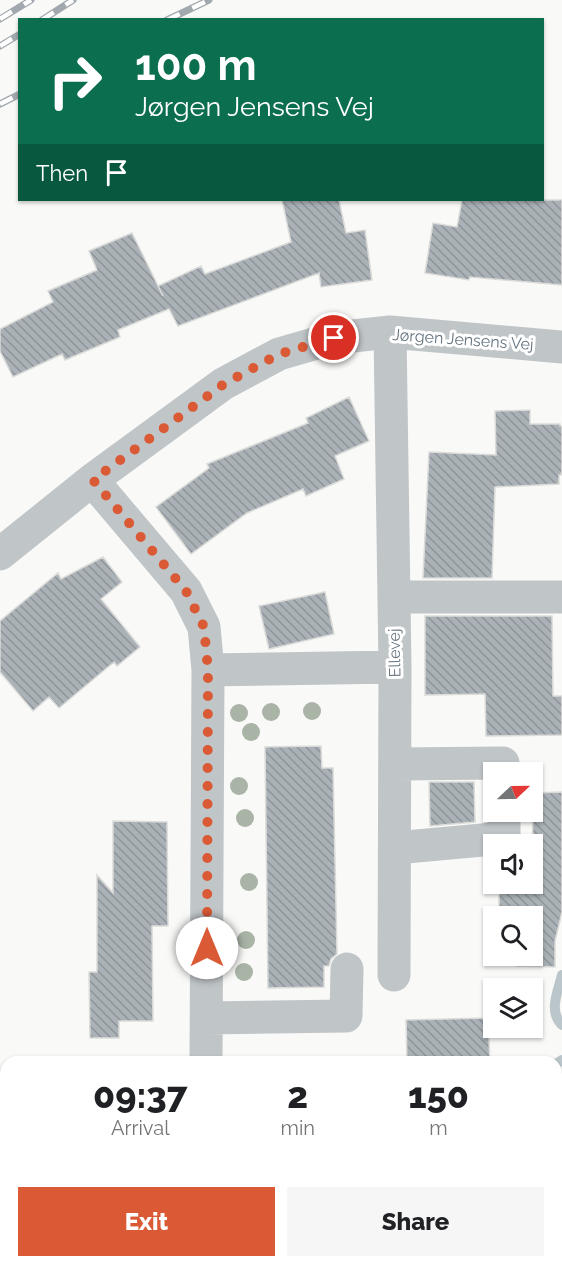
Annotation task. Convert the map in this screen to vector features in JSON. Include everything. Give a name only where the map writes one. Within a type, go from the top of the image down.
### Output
[{"type":"street","name":"Jørgen Jensens Vej","points":[[0,554],[93,480],[224,384],[279,354],[334,338],[390,332],[562,346]]},
{"type":"street","name":"Ellevej","points":[[390,332],[395,667],[394,975]]},
{"type":"street","points":[[93,480],[186,591],[204,627],[208,670],[206,1056]]},
{"type":"street","points":[[393,597],[562,597]]},
{"type":"street","points":[[208,670],[395,667]]},
{"type":"street","points":[[395,764],[483,764]]},
{"type":"street","points":[[395,848],[504,838],[504,822]]},
{"type":"street","points":[[207,1018],[346,1016],[347,969]]},
{"type":"building","points":[[562,200],[562,285],[470,277],[469,280],[425,273],[433,223],[457,227],[462,201]]},
{"type":"building","points":[[282,201],[339,201],[346,233],[365,230],[372,280],[321,287],[319,273],[178,326],[169,309],[118,330],[120,337],[65,360],[62,354],[13,377],[0,351],[0,329],[53,302],[48,291],[97,270],[89,251],[132,233],[158,286],[201,266],[205,274],[291,242]]},
{"type":"building","points":[[349,397],[369,441],[335,456],[344,479],[306,496],[303,489],[247,513],[191,554],[156,507],[209,468],[207,464],[308,423],[306,418]]},
{"type":"building","points":[[530,410],[530,424],[560,424],[562,426],[562,471],[559,475],[559,484],[495,487],[492,578],[423,578],[429,452],[496,455],[495,411]]},
{"type":"building","points":[[103,557],[122,582],[101,599],[140,647],[117,666],[114,662],[59,708],[49,697],[33,711],[0,672],[0,621],[58,573],[61,579]]},
{"type":"building","points":[[325,592],[334,634],[269,649],[259,606]]},
{"type":"building","points":[[425,616],[552,616],[553,696],[562,696],[562,735],[486,736],[485,694],[425,695]]},
{"type":"building","points":[[321,746],[322,768],[333,768],[337,954],[331,959],[329,966],[324,966],[324,987],[268,988],[265,747]]},
{"type":"building","points":[[429,782],[474,782],[475,822],[430,826]]},
{"type":"building","points":[[562,792],[562,912],[555,941],[555,967],[516,966],[543,966],[543,906],[499,906],[499,894],[543,894],[543,834],[533,834],[533,822],[543,822],[543,793]]},
{"type":"building","points":[[113,821],[167,822],[168,926],[152,926],[153,1021],[119,1021],[119,1038],[90,1038],[89,972],[97,972],[97,875],[113,893]]},
{"type":"building","points":[[483,1018],[483,1038],[489,1038],[490,1056],[407,1056],[406,1020]]},
{"type":"waterway","points":[[562,975],[555,1008],[562,1025]]},
{"type":"railway","points":[[0,19],[31,0]]},
{"type":"railway","points":[[45,18],[73,0]]},
{"type":"railway","points":[[171,18],[209,0]]},
{"type":"railway","points":[[0,46],[18,35]]},
{"type":"railway","points":[[0,104],[18,95]]},
{"type":"route","points":[[207,948],[208,670],[204,627],[186,591],[93,480],[224,384],[279,354],[334,338]]}]
